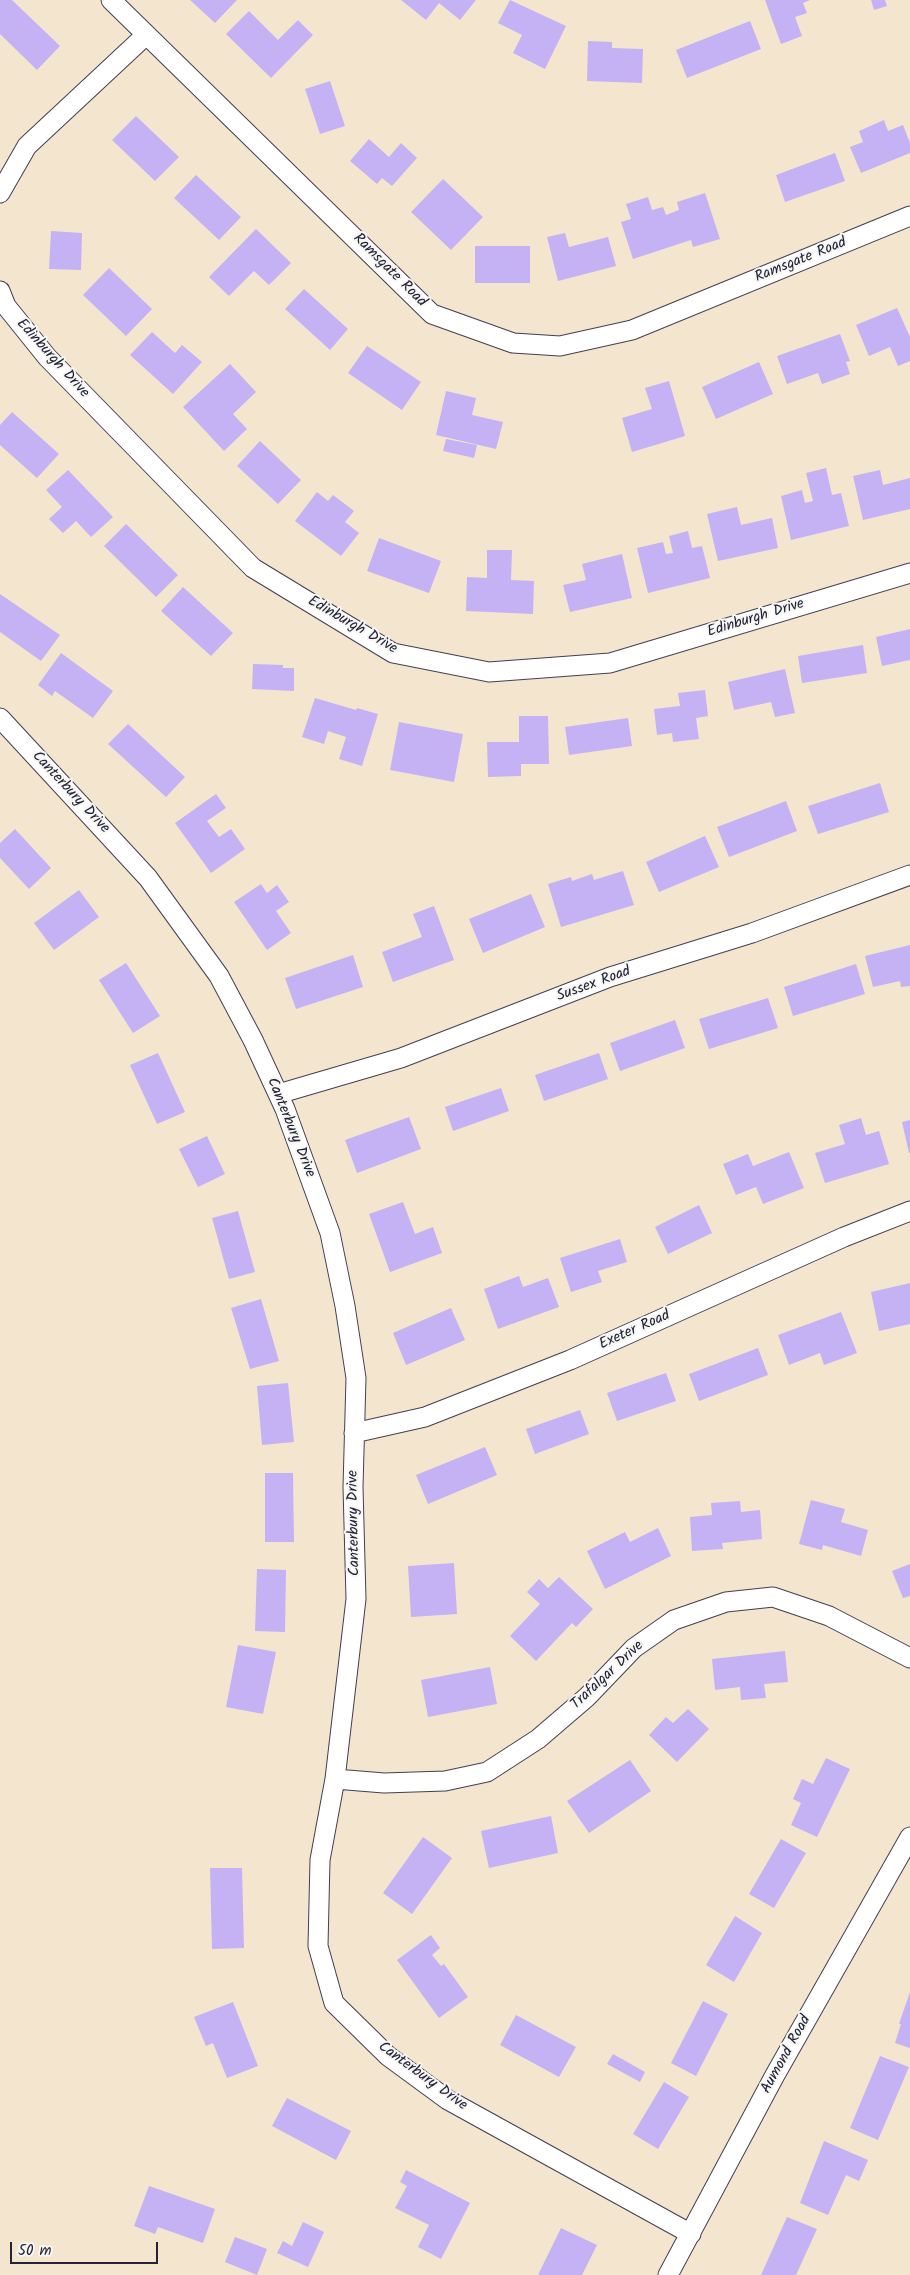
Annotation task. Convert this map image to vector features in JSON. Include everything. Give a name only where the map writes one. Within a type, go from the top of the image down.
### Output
[{"type":"street","name":"Ramsgate Road","points":[[111,0],[432,314],[513,343],[560,346],[632,330],[910,216]]},
{"type":"street","points":[[0,193],[27,146],[146,35]]},
{"type":"street","name":"Edinburgh Drive","points":[[0,291],[6,306],[47,357],[253,568],[393,653],[489,672],[610,663],[910,573]]},
{"type":"street","name":"Canterbury Drive","points":[[0,718],[148,878],[219,976],[278,1094],[330,1233],[346,1306],[356,1378],[353,1486],[356,1599],[334,1779],[320,1860],[318,1946],[334,2003],[388,2056],[448,2100],[691,2234]]},
{"type":"street","name":"Sussex Road","points":[[278,1094],[401,1058],[610,977],[752,933],[910,875]]},
{"type":"street","name":"Exeter Road","points":[[354,1433],[425,1417],[570,1360],[844,1237],[910,1211]]},
{"type":"street","name":"Trafalgar Drive","points":[[334,1779],[384,1784],[445,1781],[487,1772],[538,1739],[587,1697],[634,1648],[674,1620],[726,1602],[773,1597],[829,1616],[910,1658]]},
{"type":"street","name":"Aumond Road","points":[[668,2275],[775,2075],[910,1837]]},
{"type":"building","points":[[0,0],[12,0],[60,46],[37,70],[0,34]]},
{"type":"building","points":[[190,0],[237,0],[215,23]]},
{"type":"building","points":[[401,0],[476,0],[460,20],[439,3],[426,20]]},
{"type":"building","points":[[510,0],[566,26],[545,69],[513,53],[522,35],[498,23]]},
{"type":"building","points":[[765,0],[810,0],[803,3],[807,13],[795,17],[802,36],[781,44]]},
{"type":"building","points":[[871,0],[885,0],[887,6],[874,10]]},
{"type":"building","points":[[249,11],[278,40],[298,20],[313,35],[271,78],[226,34]]},
{"type":"building","points":[[750,21],[761,49],[687,78],[676,50]]},
{"type":"building","points":[[588,41],[612,42],[612,48],[643,49],[642,83],[587,81]]},
{"type":"building","points":[[330,81],[345,126],[320,134],[305,89]]},
{"type":"building","points":[[136,116],[179,157],[155,181],[112,140]]},
{"type":"building","points":[[884,120],[888,131],[903,125],[910,143],[910,153],[861,173],[850,147],[863,142],[859,131]]},
{"type":"building","points":[[369,139],[389,157],[401,143],[417,158],[392,186],[382,178],[377,184],[350,161]]},
{"type":"building","points":[[835,153],[845,181],[785,202],[776,175]]},
{"type":"building","points":[[196,175],[241,217],[219,240],[174,198]]},
{"type":"building","points":[[443,179],[483,217],[451,250],[411,212]]},
{"type":"building","points":[[705,193],[720,239],[693,247],[691,240],[633,259],[621,222],[631,219],[626,204],[648,197],[652,210],[663,207],[666,215],[679,210],[677,202]]},
{"type":"building","points":[[256,229],[291,263],[269,285],[254,271],[229,296],[209,277]]},
{"type":"building","points":[[51,231],[82,233],[81,270],[49,269]]},
{"type":"building","points":[[565,233],[569,247],[608,237],[616,266],[558,281],[547,237]]},
{"type":"building","points":[[475,246],[530,246],[530,283],[475,283]]},
{"type":"building","points":[[109,268],[152,309],[126,336],[83,295]]},
{"type":"building","points":[[304,289],[348,329],[330,350],[285,309]]},
{"type":"building","points":[[897,308],[910,337],[910,361],[898,366],[890,347],[869,356],[856,325]]},
{"type":"building","points":[[152,332],[175,353],[182,345],[202,362],[173,394],[130,355]]},
{"type":"building","points":[[840,334],[850,361],[846,362],[850,374],[822,384],[818,373],[787,384],[777,356]]},
{"type":"building","points":[[367,346],[421,382],[402,410],[348,373]]},
{"type":"building","points":[[759,362],[773,394],[716,419],[702,387]]},
{"type":"building","points":[[230,364],[256,392],[233,414],[247,429],[224,451],[183,407]]},
{"type":"building","points":[[669,381],[685,436],[632,452],[622,418],[652,409],[645,388]]},
{"type":"building","points":[[446,391],[476,398],[472,415],[503,422],[496,449],[436,435]]},
{"type":"building","points":[[12,412],[59,454],[37,478],[0,445],[0,425]]},
{"type":"building","points":[[446,439],[477,445],[474,458],[443,451]]},
{"type":"building","points":[[260,441],[301,480],[278,504],[237,466]]},
{"type":"building","points":[[826,468],[832,495],[841,493],[849,526],[791,540],[781,496],[802,490],[805,503],[813,501],[806,473]]},
{"type":"building","points":[[68,470],[113,517],[91,537],[76,521],[63,533],[49,519],[62,507],[46,490]]},
{"type":"building","points":[[880,470],[883,485],[910,478],[910,509],[863,520],[853,476]]},
{"type":"building","points":[[317,492],[328,501],[333,495],[354,511],[345,522],[359,533],[341,556],[295,521]]},
{"type":"building","points":[[737,507],[741,525],[772,518],[778,548],[718,561],[707,514]]},
{"type":"building","points":[[126,524],[178,575],[156,597],[104,546]]},
{"type":"building","points":[[688,531],[692,548],[702,546],[710,578],[648,593],[637,548],[663,542],[666,554],[673,553],[669,536]]},
{"type":"building","points":[[379,538],[441,561],[429,593],[367,571]]},
{"type":"building","points":[[487,550],[512,550],[511,580],[534,581],[533,614],[466,611],[467,577],[487,578]]},
{"type":"building","points":[[622,554],[632,598],[570,612],[563,585],[586,580],[582,564]]},
{"type":"building","points":[[183,587],[233,633],[211,656],[161,611]]},
{"type":"building","points":[[0,594],[60,635],[41,661],[0,632]]},
{"type":"building","points":[[910,629],[910,660],[882,666],[876,637]]},
{"type":"building","points":[[863,645],[867,673],[802,683],[798,656]]},
{"type":"building","points":[[61,653],[113,691],[93,718],[55,691],[52,696],[38,685]]},
{"type":"building","points":[[253,664],[283,665],[283,668],[294,668],[294,691],[252,689]]},
{"type":"building","points":[[785,669],[795,713],[775,717],[771,702],[734,710],[728,682]]},
{"type":"building","points":[[705,690],[708,716],[696,718],[699,739],[673,742],[672,733],[657,735],[654,709],[680,706],[678,693]]},
{"type":"building","points":[[315,698],[356,710],[357,708],[378,714],[362,766],[339,759],[346,737],[328,731],[324,744],[302,737]]},
{"type":"building","points":[[519,716],[548,716],[549,764],[521,764],[521,776],[488,777],[487,742],[519,742]]},
{"type":"building","points":[[628,718],[632,746],[569,755],[565,727]]},
{"type":"building","points":[[399,722],[463,734],[454,782],[390,770]]},
{"type":"building","points":[[128,724],[185,777],[166,797],[108,744]]},
{"type":"building","points":[[880,783],[889,812],[818,834],[808,806]]},
{"type":"building","points":[[216,794],[226,808],[207,821],[219,837],[231,829],[245,849],[211,873],[175,823]]},
{"type":"building","points":[[786,801],[797,831],[729,857],[717,827]]},
{"type":"building","points":[[15,829],[51,868],[29,889],[0,858],[0,843]]},
{"type":"building","points":[[705,836],[719,867],[659,892],[646,862]]},
{"type":"building","points":[[623,871],[634,905],[561,927],[548,884],[571,877],[572,881],[592,874],[594,880]]},
{"type":"building","points":[[261,884],[267,893],[277,885],[289,902],[276,911],[291,933],[267,950],[234,902]]},
{"type":"building","points":[[79,890],[99,917],[54,950],[34,923]]},
{"type":"building","points":[[531,894],[545,927],[483,953],[469,919]]},
{"type":"building","points":[[434,906],[454,960],[393,982],[382,952],[422,937],[413,914]]},
{"type":"building","points":[[910,945],[910,986],[901,987],[900,981],[873,987],[865,956]]},
{"type":"building","points":[[353,955],[363,987],[296,1009],[285,978]]},
{"type":"building","points":[[126,963],[160,1016],[133,1033],[99,980]]},
{"type":"building","points":[[856,964],[865,994],[793,1016],[784,987]]},
{"type":"building","points":[[768,998],[778,1028],[709,1049],[699,1019]]},
{"type":"building","points":[[675,1020],[685,1048],[620,1071],[610,1043]]},
{"type":"building","points":[[158,1053],[185,1112],[157,1124],[130,1065]]},
{"type":"building","points":[[599,1053],[608,1079],[544,1101],[535,1075]]},
{"type":"building","points":[[501,1088],[509,1111],[453,1131],[445,1107]]},
{"type":"building","points":[[409,1117],[421,1149],[357,1173],[345,1140]]},
{"type":"building","points":[[861,1118],[866,1135],[879,1131],[889,1164],[825,1183],[815,1153],[845,1144],[839,1125]]},
{"type":"building","points":[[910,1120],[910,1153],[909,1153],[902,1122]]},
{"type":"building","points":[[207,1136],[225,1174],[198,1187],[179,1149]]},
{"type":"building","points":[[789,1152],[804,1188],[763,1204],[756,1187],[736,1195],[723,1164],[748,1154],[753,1166]]},
{"type":"building","points":[[403,1202],[415,1234],[433,1227],[442,1253],[390,1272],[369,1214]]},
{"type":"building","points":[[699,1205],[712,1233],[668,1254],[655,1227]]},
{"type":"building","points":[[238,1211],[255,1272],[229,1279],[212,1218]]},
{"type":"building","points":[[620,1239],[627,1262],[598,1271],[602,1282],[571,1292],[560,1258]]},
{"type":"building","points":[[519,1276],[523,1287],[548,1278],[559,1307],[498,1329],[484,1289]]},
{"type":"building","points":[[910,1283],[910,1324],[879,1331],[871,1292]]},
{"type":"building","points":[[261,1299],[279,1361],[250,1369],[231,1308]]},
{"type":"building","points":[[451,1308],[465,1340],[406,1365],[393,1333]]},
{"type":"building","points":[[841,1312],[857,1353],[824,1365],[820,1353],[789,1365],[778,1335]]},
{"type":"building","points":[[758,1348],[768,1375],[699,1401],[689,1374]]},
{"type":"building","points":[[666,1373],[676,1401],[617,1421],[607,1393]]},
{"type":"building","points":[[288,1383],[294,1442],[262,1445],[257,1386]]},
{"type":"building","points":[[580,1410],[589,1434],[535,1454],[526,1429]]},
{"type":"building","points":[[485,1447],[497,1475],[428,1504],[416,1475]]},
{"type":"building","points":[[265,1473],[293,1473],[294,1542],[265,1542]]},
{"type":"building","points":[[811,1500],[845,1509],[841,1522],[868,1530],[861,1556],[823,1545],[822,1550],[799,1544]]},
{"type":"building","points":[[740,1501],[741,1512],[760,1510],[762,1539],[722,1543],[723,1549],[692,1551],[690,1517],[712,1515],[711,1503]]},
{"type":"building","points":[[658,1528],[671,1556],[605,1589],[587,1551],[625,1532],[630,1542]]},
{"type":"building","points":[[454,1563],[457,1614],[411,1617],[408,1566]]},
{"type":"building","points":[[910,1564],[910,1596],[903,1598],[892,1571]]},
{"type":"building","points":[[257,1569],[286,1570],[285,1632],[255,1631]]},
{"type":"building","points":[[559,1577],[593,1609],[576,1627],[572,1623],[536,1661],[510,1636],[540,1604],[527,1592],[539,1579],[548,1588]]},
{"type":"building","points":[[238,1645],[276,1652],[263,1714],[226,1707]]},
{"type":"building","points":[[785,1651],[788,1682],[764,1684],[766,1698],[741,1700],[740,1687],[715,1690],[712,1659]]},
{"type":"building","points":[[490,1667],[497,1704],[428,1717],[421,1680]]},
{"type":"building","points":[[688,1709],[709,1729],[677,1762],[649,1735],[666,1717],[673,1723]]},
{"type":"building","points":[[826,1758],[850,1769],[817,1837],[791,1825],[801,1803],[793,1799],[802,1779],[813,1784]]},
{"type":"building","points":[[630,1760],[651,1791],[589,1833],[567,1801]]},
{"type":"building","points":[[551,1816],[558,1853],[489,1868],[481,1831]]},
{"type":"building","points":[[423,1837],[452,1858],[412,1914],[383,1893]]},
{"type":"building","points":[[781,1839],[806,1853],[774,1908],[749,1894]]},
{"type":"building","points":[[210,1868],[242,1868],[244,1948],[212,1949]]},
{"type":"building","points":[[735,1916],[762,1933],[734,1982],[706,1965]]},
{"type":"building","points":[[431,1935],[440,1948],[432,1955],[441,1966],[444,1964],[468,1997],[439,2018],[397,1960]]},
{"type":"building","points":[[910,1992],[910,2048],[895,2043],[901,2024],[899,2024]]},
{"type":"building","points":[[703,2001],[728,2014],[696,2076],[671,2063]]},
{"type":"building","points":[[233,2002],[258,2066],[227,2078],[213,2043],[206,2046],[194,2017]]},
{"type":"building","points":[[516,2015],[576,2047],[559,2077],[500,2045]]},
{"type":"building","points":[[613,2054],[645,2072],[640,2082],[607,2064]]},
{"type":"building","points":[[880,2056],[909,2067],[878,2140],[850,2128]]},
{"type":"building","points":[[664,2082],[689,2097],[658,2149],[633,2134]]},
{"type":"building","points":[[287,2098],[351,2131],[336,2160],[272,2126]]},
{"type":"building","points":[[824,2141],[868,2160],[859,2181],[846,2175],[828,2215],[800,2203]]},
{"type":"building","points":[[406,2170],[470,2203],[441,2259],[418,2247],[429,2225],[395,2208],[407,2186],[400,2182]]},
{"type":"building","points":[[149,2186],[215,2209],[203,2243],[158,2227],[155,2234],[134,2226]]},
{"type":"building","points":[[787,2217],[817,2229],[796,2275],[761,2275]]},
{"type":"building","points":[[303,2222],[324,2232],[308,2267],[277,2253],[283,2241],[292,2246]]},
{"type":"building","points":[[561,2228],[597,2245],[582,2275],[538,2275]]},
{"type":"building","points":[[235,2237],[267,2249],[257,2275],[225,2262]]}]
